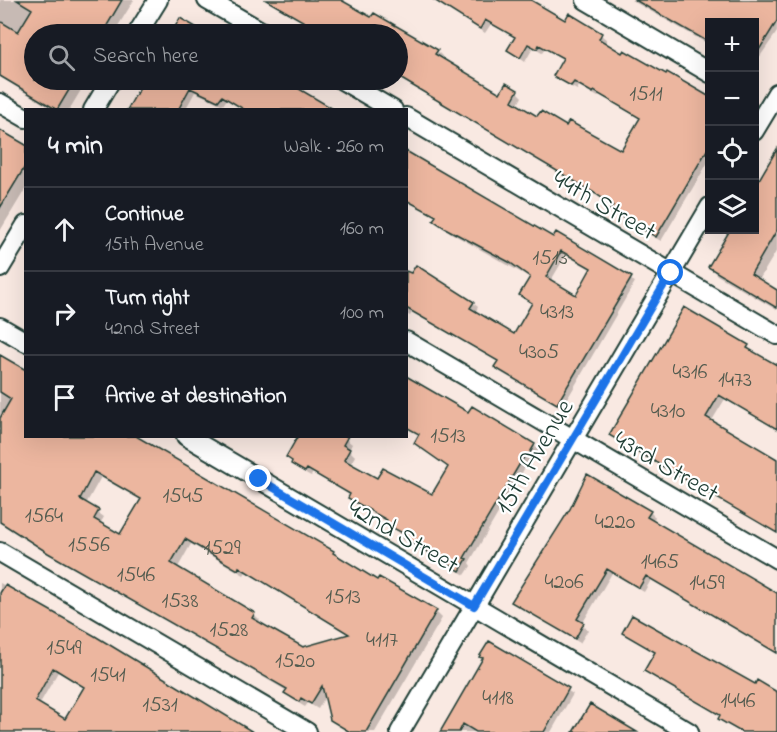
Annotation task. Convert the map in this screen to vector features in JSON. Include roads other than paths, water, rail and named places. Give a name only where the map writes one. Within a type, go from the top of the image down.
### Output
[{"type":"street","points":[[143,24],[158,0]]},
{"type":"street","points":[[207,0],[249,24]]},
{"type":"street","points":[[586,0],[708,72]]},
{"type":"street","points":[[94,108],[105,90]]},
{"type":"street","points":[[359,90],[390,108]]},
{"type":"street","points":[[0,103],[24,117]]},
{"type":"street","points":[[757,126],[769,103]]},
{"type":"street","name":"44th Street","points":[[408,118],[777,335]]},
{"type":"street","name":"15th Avenue","points":[[400,732],[705,215]]},
{"type":"street","points":[[0,268],[24,228]]},
{"type":"street","points":[[0,327],[24,341]]},
{"type":"street","name":"43rd Street","points":[[408,342],[777,559]]},
{"type":"street","name":"42nd Street","points":[[189,438],[689,732]]},
{"type":"street","points":[[0,552],[307,732]]}]
